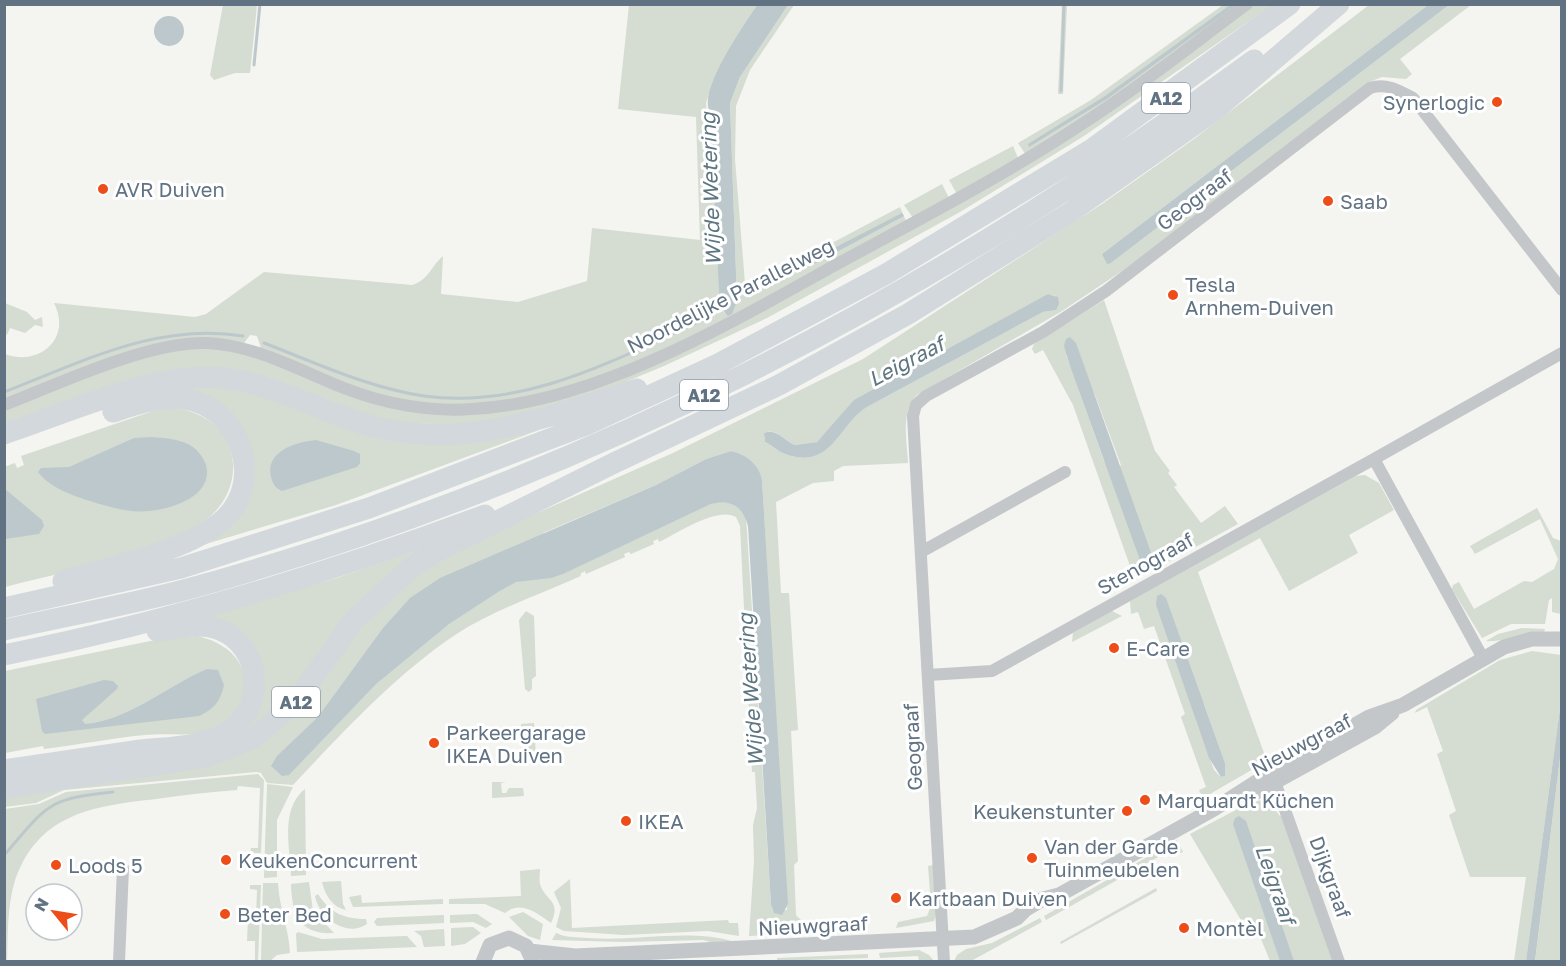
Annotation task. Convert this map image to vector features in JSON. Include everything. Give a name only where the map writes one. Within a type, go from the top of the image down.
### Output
[{"type":"highway","name":"A12","points":[[4,608],[182,568],[369,508],[586,425],[718,364],[886,274],[1073,160],[1174,92],[1290,4]]},
{"type":"highway","name":"A12","points":[[4,630],[186,589],[319,549],[483,492],[599,445],[661,416],[795,351],[990,239],[1163,125],[1330,4]]},
{"type":"highway","name":"A12","points":[[4,788],[206,757],[254,738],[297,700],[354,620],[412,567],[441,549],[614,463],[779,386],[908,314],[1068,214],[1214,111],[1339,4]]},
{"type":"highway","name":"A12","points":[[4,434],[158,384],[208,377],[247,383],[373,427],[403,433],[469,435],[542,420],[718,364]]},
{"type":"highway","points":[[4,449],[129,407],[170,398],[185,399],[213,410],[224,419],[238,439],[245,467],[243,487],[237,502],[227,517],[207,532],[116,566],[4,598]]},
{"type":"highway","name":"A12","points":[[6,655],[165,618],[351,562],[483,516],[614,463]]},
{"type":"highway","name":"A12","points":[[4,770],[193,743],[228,732],[246,716],[254,694],[255,680],[253,668],[242,646],[222,631],[207,627],[179,628],[6,655]]},
{"type":"street","name":"Noordelijke Parallelweg","points":[[4,405],[138,355],[192,343],[211,343],[249,351],[348,390],[420,407],[468,410],[495,408],[550,397],[576,389],[684,345],[757,309],[1056,141],[1117,101],[1247,4]]},
{"type":"street","name":"Geograaf","points":[[943,939],[913,416],[916,405],[926,396],[1043,332],[1106,291],[1370,88],[1380,85],[1393,87],[1413,98],[1562,290]]},
{"type":"street","points":[[1484,660],[1374,459],[1562,353]]},
{"type":"street","name":"Stenograaf","points":[[928,675],[992,671],[1374,459]]},
{"type":"street","points":[[921,552],[1065,472]]},
{"type":"street","points":[[1533,639],[1562,648]]},
{"type":"street","name":"Nieuwgraaf","points":[[478,961],[490,945],[502,939],[515,939],[531,956],[575,956],[943,939],[982,935],[1017,918],[1034,904],[1059,894],[1274,777],[1369,717],[1403,705],[1504,647],[1533,639],[1562,639]]},
{"type":"street","name":"Dijkgraaf","points":[[1274,777],[1340,962]]},
{"type":"street","points":[[119,962],[123,868]]},
{"type":"street","points":[[943,939],[944,962]]},
{"type":"street","name":"Nieuwgraaf","points":[[591,962],[608,954]]},
{"type":"street","name":"Nieuwgraaf","points":[[560,962],[575,956]]},
{"type":"shaded area","points":[[758,4],[788,5],[740,77],[730,103],[737,301],[732,314],[728,316],[720,307],[708,100],[711,87],[725,56]]},
{"type":"shaded area","points":[[223,5],[257,5],[250,73],[235,73],[214,80],[210,75]]},
{"type":"shaded area","points":[[629,5],[758,5],[713,81],[706,103],[722,311],[727,314],[731,312],[737,301],[730,103],[740,77],[788,5],[794,5],[750,70],[736,106],[735,159],[745,284],[749,287],[900,207],[906,221],[758,306],[639,362],[547,396],[446,407],[379,397],[261,348],[257,336],[250,335],[244,343],[192,341],[5,402],[5,354],[18,357],[30,356],[41,353],[49,346],[56,338],[59,328],[54,303],[195,317],[206,314],[264,272],[412,285],[422,280],[443,256],[441,294],[518,302],[587,281],[592,228],[700,240],[696,117],[618,109]]},
{"type":"shaded area","points":[[1062,5],[1067,5],[1063,94],[1058,94]]},
{"type":"shaded area","points":[[1223,5],[1241,5],[1153,72],[1026,155],[1018,143],[1091,100]]},
{"type":"shaded area","points":[[1230,5],[1236,5],[1107,99],[1029,147],[1028,144],[1105,96]]},
{"type":"shaded area","points":[[1251,5],[1272,5],[1084,136],[960,212],[767,318],[606,390],[477,426],[387,422],[244,375],[5,424],[5,408],[108,368],[183,346],[234,350],[341,390],[472,412],[632,370],[1037,155]]},
{"type":"shaded area","points":[[1369,5],[1428,5],[1102,254],[1111,263],[1449,5],[1471,5],[1400,59],[1412,74],[1406,79],[1382,77],[1372,81],[1125,269],[1062,311],[917,395],[908,410],[906,419],[908,463],[843,466],[834,471],[834,481],[813,483],[776,502],[781,593],[789,593],[798,730],[791,731],[798,861],[794,865],[796,915],[801,920],[802,933],[749,936],[754,861],[753,825],[757,808],[755,772],[752,772],[740,526],[736,517],[728,515],[708,518],[659,542],[658,539],[653,541],[654,544],[631,554],[629,552],[624,554],[625,557],[586,574],[585,571],[580,574],[581,576],[500,610],[455,635],[390,687],[293,785],[267,783],[261,773],[257,772],[64,790],[36,803],[5,807],[5,799],[10,796],[236,755],[356,629],[417,573],[485,536],[673,453],[863,359],[1102,204],[1194,139]],"holes":[[[1048,294],[1056,296],[1056,310],[1043,312],[867,407],[824,451],[814,456],[801,458],[785,454],[765,442],[764,433],[769,432],[776,433],[795,445],[817,442],[834,424]],[[731,451],[751,461],[762,480],[787,910],[773,911],[771,905],[746,517],[739,508],[731,504],[722,502],[711,504],[566,572],[543,533],[656,485],[706,459]]]},
{"type":"shaded area","points":[[1428,5],[1449,5],[1107,264],[1102,254]]},
{"type":"shaded area","points":[[169,16],[180,20],[184,31],[180,42],[169,46],[158,42],[154,31],[158,20]]},
{"type":"shaded area","points":[[1013,146],[1018,158],[957,194],[949,180]]},
{"type":"shaded area","points":[[942,184],[949,198],[913,218],[904,205]]},
{"type":"shaded area","points":[[902,213],[904,216],[814,264],[749,294],[751,291]]},
{"type":"shaded area","points":[[1048,294],[1058,297],[1059,304],[1056,310],[1043,312],[867,407],[824,451],[814,456],[801,458],[785,454],[765,442],[764,433],[773,432],[795,445],[817,442],[854,400]]},
{"type":"shaded area","points":[[1104,300],[1155,451],[1170,471],[1168,473],[1177,485],[1174,487],[1201,523],[1225,506],[1238,524],[1135,580],[1073,405],[1043,350],[1035,354],[1032,349],[1034,344]],"holes":[[[1066,354],[1095,395],[1121,465],[1117,469],[1104,461]]]},
{"type":"shaded area","points":[[5,303],[27,312],[35,320],[42,317],[43,327],[35,325],[25,333],[10,328],[7,335],[5,334]]},
{"type":"shaded area","points":[[1070,337],[1076,343],[1153,558],[1151,566],[1147,568],[1140,560],[1070,366],[1064,346],[1066,339]]},
{"type":"shaded area","points":[[222,383],[333,419],[539,430],[336,505],[169,555],[230,521],[241,427],[139,393]]},
{"type":"shaded area","points":[[172,407],[190,411],[206,419],[225,437],[229,446],[233,467],[232,478],[225,498],[212,515],[182,534],[134,553],[5,587],[4,467],[15,463],[17,468],[24,465],[21,456],[156,410]]},
{"type":"shaded area","points":[[152,437],[188,444],[203,458],[207,476],[198,493],[169,507],[134,511],[119,509],[69,494],[48,482],[38,472],[41,468],[69,467],[134,438]]},
{"type":"shaded area","points":[[316,440],[360,454],[360,463],[357,467],[282,491],[278,489],[271,477],[270,468],[277,454],[291,446]]},
{"type":"shaded area","points":[[731,451],[751,461],[762,480],[788,904],[782,915],[774,913],[771,905],[748,526],[743,513],[730,503],[711,504],[563,574],[551,578],[516,582],[498,592],[449,624],[376,684],[289,775],[282,776],[271,766],[277,756],[318,717],[383,628],[410,598],[440,578],[656,485],[706,459]]},
{"type":"shaded area","points":[[1365,475],[1379,483],[1394,510],[1349,535],[1358,553],[1289,591],[1260,538],[1198,572],[1267,761],[1203,798],[1199,790],[1206,787],[1181,717],[1185,714],[1154,626],[1144,629],[1138,612],[1131,614],[1130,601],[1356,476]],"holes":[[[1204,704],[1225,763],[1225,776],[1221,777],[1214,770],[1196,721]]]},
{"type":"shaded area","points":[[5,489],[42,520],[44,526],[39,534],[5,539]]},
{"type":"shaded area","points":[[1537,508],[1553,538],[1561,541],[1561,614],[1552,612],[1552,598],[1549,600],[1545,624],[1511,624],[1482,638],[1452,589],[1453,585],[1459,582],[1474,609],[1524,581],[1532,582],[1554,569],[1558,559],[1540,519],[1475,554],[1470,546]]},
{"type":"shaded area","points":[[456,537],[434,548],[298,691],[256,731],[230,740],[254,659],[187,621],[337,578]]},
{"type":"shaded area","points":[[1161,594],[1166,598],[1225,763],[1225,776],[1221,777],[1209,758],[1156,605],[1157,596]]},
{"type":"shaded area","points":[[526,611],[534,616],[536,676],[532,679],[532,689],[529,692],[525,689],[519,620]]},
{"type":"shaded area","points":[[1112,611],[1122,616],[1072,642],[1073,633]]},
{"type":"shaded area","points":[[1522,628],[1545,629],[1544,632],[1486,641],[1498,634]]},
{"type":"shaded area","points":[[197,636],[220,644],[229,651],[236,658],[244,677],[244,689],[237,712],[222,725],[201,733],[132,736],[44,749],[43,746],[5,753],[5,671],[165,638]]},
{"type":"shaded area","points":[[1532,651],[1561,655],[1561,701],[1526,961],[1514,961],[1526,877],[1470,877],[1449,815],[1456,811],[1437,754],[1443,751],[1427,707],[1415,713],[1416,710],[1500,660]]},
{"type":"shaded area","points":[[207,669],[218,670],[224,685],[216,704],[199,716],[45,734],[42,731],[36,699],[104,680],[113,681],[118,686],[117,689],[82,720],[85,724],[132,710]]},
{"type":"shaded area","points":[[1561,701],[1561,750],[1535,961],[1526,961]]},
{"type":"shaded area","points":[[534,723],[536,756],[523,757],[521,724]]},
{"type":"shaded area","points":[[1561,750],[1561,961],[1535,962]]},
{"type":"shaded area","points":[[258,774],[264,780],[261,853],[250,853],[251,848],[258,848],[260,788],[238,786],[237,790],[110,805],[69,818],[52,828],[36,842],[24,861],[14,884],[9,913],[7,961],[5,961],[5,809],[39,804],[66,792]]},
{"type":"shaded area","points":[[492,782],[506,782],[501,783],[502,793],[506,793],[509,788],[523,788],[524,796],[492,798]]},
{"type":"shaded area","points":[[267,784],[293,787],[277,820],[277,877],[264,878]]},
{"type":"shaded area","points":[[305,789],[306,875],[291,876],[289,818],[297,797]]},
{"type":"shaded area","points":[[1255,800],[1269,802],[1280,816],[1283,815],[1333,961],[1270,961],[1259,934],[1248,932],[1190,834]]},
{"type":"shaded area","points":[[1239,816],[1246,821],[1294,961],[1280,961],[1233,824],[1235,818]]},
{"type":"shaded area","points":[[1177,840],[1183,852],[1180,853],[1176,847],[1046,920],[1044,916]]},
{"type":"shaded area","points":[[933,865],[936,914],[934,921],[896,928],[898,922],[927,916],[931,906],[928,866]]},
{"type":"shaded area","points":[[540,869],[542,890],[554,905],[555,910],[551,923],[529,909],[511,909],[505,913],[485,904],[449,904],[449,899],[521,896],[520,871]]},
{"type":"shaded area","points":[[570,879],[572,928],[728,920],[729,923],[738,923],[739,936],[708,931],[624,935],[564,931],[556,927],[561,908],[554,892]]},
{"type":"shaded area","points":[[341,881],[343,904],[346,910],[330,900],[322,882]]},
{"type":"shaded area","points":[[309,882],[313,911],[334,933],[322,933],[305,926],[296,913],[291,884]]},
{"type":"shaded area","points":[[263,883],[278,883],[290,953],[277,955],[270,961],[261,961]]},
{"type":"shaded area","points":[[250,885],[261,885],[258,961],[255,961],[255,941],[247,941],[248,918],[256,918],[257,890],[250,889]]},
{"type":"shaded area","points":[[1156,888],[1157,891],[1061,944],[1060,942]]},
{"type":"shaded area","points":[[318,894],[327,906],[338,914],[366,919],[367,924],[351,929],[335,924],[322,912],[315,896]]},
{"type":"shaded area","points":[[361,895],[362,903],[443,899],[443,904],[353,907],[349,897]]},
{"type":"shaded area","points":[[523,912],[543,924],[540,940],[528,936],[509,917]]},
{"type":"shaded area","points":[[477,914],[492,924],[486,928],[473,922],[450,923],[450,915]]},
{"type":"shaded area","points":[[444,915],[444,923],[377,926],[374,922],[377,918]]},
{"type":"shaded area","points":[[1040,918],[1042,922],[971,961],[954,961],[957,955],[966,949],[992,943]]},
{"type":"shaded area","points":[[473,927],[481,933],[465,944],[451,946],[451,928]]},
{"type":"shaded area","points":[[444,929],[445,946],[424,947],[421,936],[414,931]]},
{"type":"shaded area","points":[[298,932],[322,939],[407,936],[417,947],[297,952],[296,934]]},
{"type":"shaded area","points":[[556,933],[572,937],[606,939],[700,936],[735,942],[718,944],[703,940],[623,942],[552,940]]},
{"type":"shaded area","points":[[919,950],[929,955],[934,961],[919,961],[918,956],[880,958],[879,953]]},
{"type":"shaded area","points":[[868,954],[868,958],[777,961],[777,958]]},
{"type":"waterway","points":[[254,65],[260,4]]},
{"type":"waterway","points":[[1061,91],[1064,4]]},
{"type":"waterway","points":[[264,343],[383,387],[424,396],[462,398],[500,395],[536,388],[572,377],[710,317]]},
{"type":"waterway","points":[[4,392],[92,357],[150,340],[211,333],[243,336]]},
{"type":"waterway","points":[[5,854],[50,807],[74,798],[113,792]]},
{"type":"place","name":"Synerlogic","points":[[1497,102]]},
{"type":"place","name":"AVR Duiven","points":[[103,189]]},
{"type":"place","name":"Saab","points":[[1328,201]]},
{"type":"place","name":"Tesla Arnhem-Duiven","points":[[1173,295]]},
{"type":"place","name":"E-Care","points":[[1114,648]]},
{"type":"place","name":"Parkeergarage IKEA Duiven","points":[[434,743]]},
{"type":"place","name":"Marquardt Küchen","points":[[1145,800]]},
{"type":"place","name":"Keukenstunter","points":[[1127,811]]},
{"type":"place","name":"IKEA","points":[[626,821]]},
{"type":"place","name":"Van der Garde Tuinmeubelen","points":[[1032,858]]},
{"type":"place","name":"KeukenConcurrent","points":[[226,860]]},
{"type":"place","name":"Loods 5","points":[[56,865]]},
{"type":"place","name":"Kartbaan Duiven","points":[[896,898]]},
{"type":"place","name":"Beter Bed","points":[[225,914]]},
{"type":"place","name":"Montèl","points":[[1184,928]]},
{"type":"water label","name":"Wijde Wetering","points":[[710,189]]},
{"type":"water label","name":"Leigraaf","points":[[906,361]]},
{"type":"water label","name":"Wijde Wetering","points":[[750,690]]},
{"type":"water label","name":"Leigraaf","points":[[1276,884]]}]
